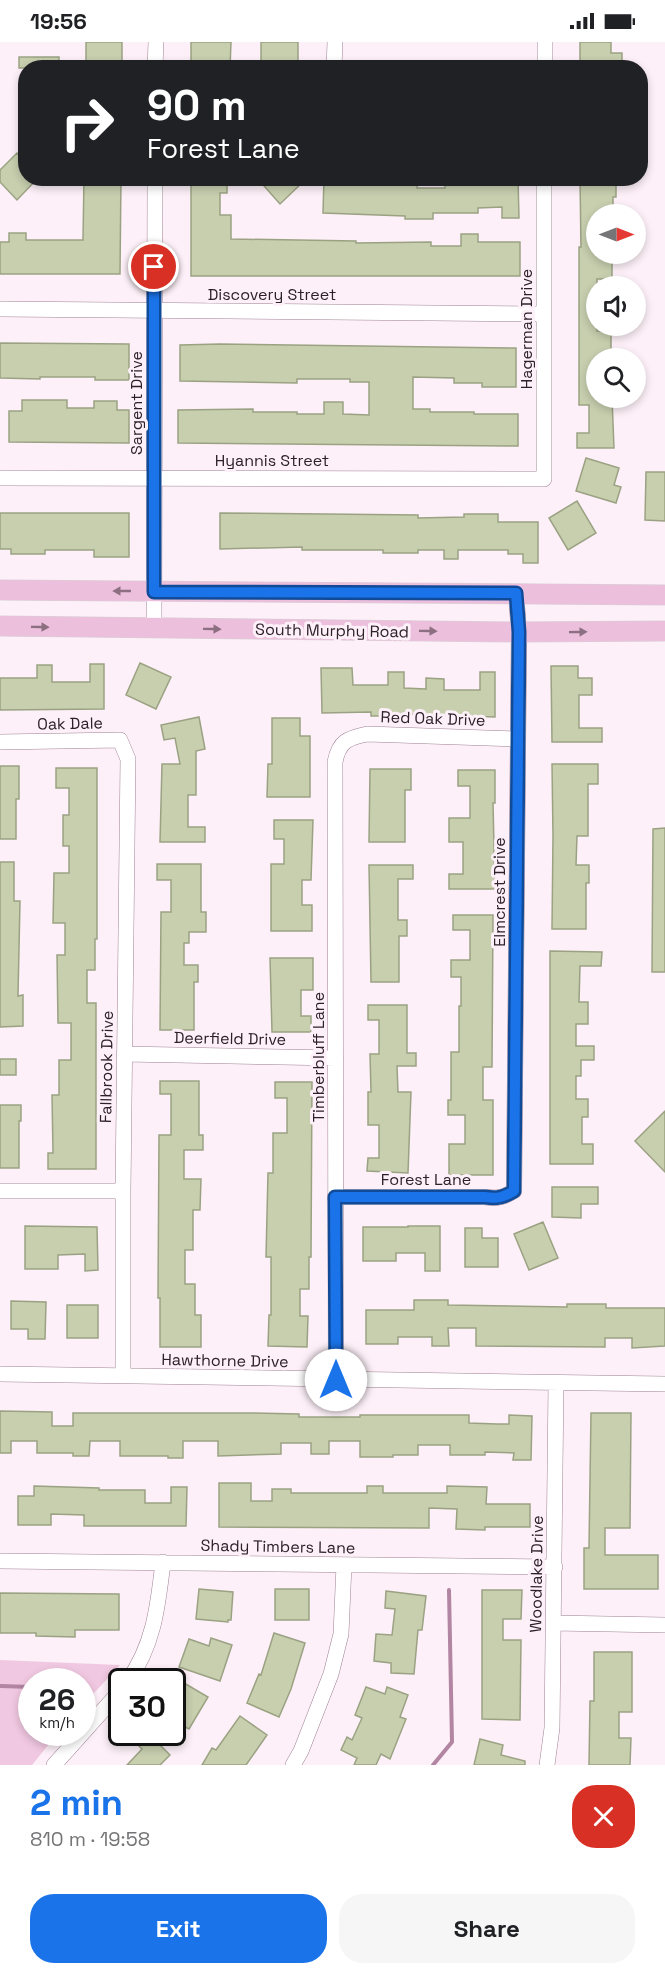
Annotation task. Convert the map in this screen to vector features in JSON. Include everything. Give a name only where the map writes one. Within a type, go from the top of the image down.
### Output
[{"type":"main road","points":[[0,590],[665,595]]},
{"type":"main road","name":"South Murphy Road","points":[[0,626],[519,632],[665,631]]},
{"type":"street","points":[[155,60],[156,42]]},
{"type":"street","points":[[334,42],[334,60]]},
{"type":"street","points":[[545,42],[545,60]]},
{"type":"street","name":"Sargent Drive","points":[[154,628],[155,186]]},
{"type":"street","name":"Hagerman Drive","points":[[544,186],[544,479]]},
{"type":"street","name":"Discovery Street","points":[[0,309],[544,314]]},
{"type":"street","name":"Hyannis Street","points":[[0,478],[544,479]]},
{"type":"street","name":"Elmcrest Drive","points":[[514,1191],[519,632],[516,593]]},
{"type":"street","name":"Red Oak Drive","points":[[348,738],[367,734],[518,739]]},
{"type":"street","name":"Timberbluff Lane","points":[[336,1380],[335,762],[337,751],[348,738]]},
{"type":"street","name":"Oak Dale","points":[[0,742],[120,740],[128,759]]},
{"type":"street","name":"Fallbrook Drive","points":[[123,1376],[128,759]]},
{"type":"street","name":"Deerfield Drive","points":[[124,1054],[336,1058]]},
{"type":"street","points":[[0,1191],[123,1191]]},
{"type":"street","name":"Forest Lane","points":[[335,1197],[485,1197],[496,1199],[514,1191]]},
{"type":"street","name":"Hawthorne Drive","points":[[0,1374],[665,1384]]},
{"type":"street","name":"Woodlake Drive","points":[[547,1765],[552,1728],[556,1384]]},
{"type":"street","name":"Shady Timbers Lane","points":[[0,1561],[555,1567]]},
{"type":"street","points":[[136,1668],[145,1654],[158,1614],[163,1563]]},
{"type":"street","points":[[293,1765],[301,1751],[331,1674],[341,1634],[345,1565]]},
{"type":"street","points":[[553,1623],[665,1624]]},
{"type":"street","points":[[54,1765],[108,1705]]},
{"type":"shaded area","points":[[0,1660],[120,1665],[117,1668],[108,1668],[108,1678],[96,1691],[96,1668],[18,1668],[18,1746],[47,1746],[32,1765],[0,1765]]},
{"type":"building","points":[[86,42],[122,42],[122,60],[86,60]]},
{"type":"building","points":[[191,42],[231,42],[230,60],[191,60]]},
{"type":"building","points":[[261,42],[298,42],[298,60],[261,60]]},
{"type":"building","points":[[580,42],[611,42],[611,53],[622,53],[622,60],[580,60]]},
{"type":"building","points":[[19,57],[59,57],[59,60],[19,60]]},
{"type":"building","points":[[18,154],[18,186],[30,186],[17,200],[0,182],[0,170]]},
{"type":"building","points":[[84,186],[121,186],[120,274],[0,274],[0,242],[9,242],[9,233],[26,233],[26,240],[83,240]]},
{"type":"building","points":[[191,186],[227,186],[227,193],[220,193],[220,215],[231,215],[231,239],[356,241],[356,243],[431,242],[431,246],[461,246],[461,234],[478,234],[478,242],[520,242],[520,276],[191,276]]},
{"type":"building","points":[[264,186],[299,186],[280,204]]},
{"type":"building","points":[[324,186],[445,188],[445,186],[518,186],[519,218],[502,218],[502,207],[478,208],[478,213],[433,213],[433,219],[323,213]]},
{"type":"building","points":[[580,186],[616,186],[616,197],[613,197],[613,204],[586,204],[586,264],[612,264],[612,276],[586,276],[586,336],[611,336],[611,348],[586,348],[586,405],[579,405],[579,247],[581,247]]},
{"type":"building","points":[[0,343],[129,344],[129,380],[95,380],[95,377],[0,378]]},
{"type":"building","points":[[180,345],[516,348],[516,387],[482,387],[482,383],[454,383],[454,378],[413,377],[413,409],[430,409],[430,412],[518,414],[518,446],[178,443],[178,410],[253,409],[253,412],[324,414],[324,402],[343,402],[343,414],[369,415],[369,382],[350,382],[350,379],[297,379],[297,383],[180,381]]},
{"type":"building","points":[[22,400],[67,400],[67,408],[94,408],[94,401],[117,401],[117,410],[129,410],[129,443],[9,442],[9,411],[22,411]]},
{"type":"building","points":[[589,408],[612,408],[614,448],[577,448],[577,433],[589,433]]},
{"type":"building","points":[[586,458],[619,468],[614,485],[621,487],[616,503],[576,491]]},
{"type":"building","points":[[646,472],[665,472],[665,521],[645,520]]},
{"type":"building","points":[[577,501],[596,533],[568,550],[549,518]]},
{"type":"building","points":[[0,513],[129,513],[129,557],[94,557],[94,550],[45,550],[45,554],[11,554],[11,549],[0,549]]},
{"type":"building","points":[[220,513],[418,515],[418,518],[498,514],[498,522],[538,522],[538,563],[523,563],[523,554],[508,554],[508,550],[458,550],[458,559],[444,559],[444,550],[383,553],[383,550],[302,550],[302,547],[220,549]]},
{"type":"building","points":[[140,663],[171,677],[156,709],[126,695]]},
{"type":"building","points":[[90,664],[104,664],[104,709],[0,710],[0,678],[37,678],[37,665],[52,665],[52,682],[90,682]]},
{"type":"building","points":[[551,666],[578,666],[578,678],[592,678],[592,695],[579,695],[579,728],[602,728],[602,742],[552,742]]},
{"type":"building","points":[[321,668],[352,668],[353,685],[388,685],[388,672],[404,672],[404,688],[426,689],[426,678],[444,679],[444,690],[480,690],[480,672],[495,672],[495,717],[404,714],[404,716],[371,716],[371,712],[322,713]]},
{"type":"building","points":[[199,717],[205,749],[196,751],[196,795],[188,795],[188,827],[205,827],[205,842],[160,842],[162,764],[180,764],[175,738],[164,740],[161,725]]},
{"type":"building","points":[[272,718],[300,718],[300,736],[310,736],[310,797],[267,797],[268,764],[272,764]]},
{"type":"building","points":[[552,764],[598,764],[598,784],[588,784],[588,836],[577,836],[576,865],[589,865],[589,883],[586,883],[586,929],[552,929]]},
{"type":"building","points":[[0,766],[19,766],[16,839],[0,839]]},
{"type":"building","points":[[56,768],[97,768],[97,939],[95,939],[95,970],[87,970],[87,1003],[96,1003],[96,1169],[48,1169],[48,1153],[53,1153],[52,1095],[59,1095],[59,1060],[71,1060],[71,1023],[58,1023],[57,955],[65,955],[65,923],[53,923],[54,873],[69,873],[69,846],[63,846],[63,815],[69,815],[69,788],[56,788]]},
{"type":"building","points":[[370,769],[411,769],[411,790],[405,790],[405,842],[369,842]]},
{"type":"building","points":[[458,770],[495,770],[495,803],[493,803],[495,889],[449,889],[449,874],[463,874],[463,842],[449,842],[449,818],[470,818],[470,786],[458,786]]},
{"type":"building","points":[[274,820],[313,820],[311,880],[302,880],[302,905],[312,905],[312,931],[271,931],[271,864],[284,864],[284,839],[274,839]]},
{"type":"building","points":[[665,828],[665,972],[652,972],[653,829]]},
{"type":"building","points":[[0,862],[14,862],[14,901],[20,901],[18,996],[23,995],[23,1026],[0,1027]]},
{"type":"building","points":[[157,864],[201,864],[201,912],[206,912],[206,932],[189,932],[189,943],[184,943],[184,965],[198,965],[198,982],[194,982],[194,1030],[160,1030],[161,912],[171,912],[171,880],[157,880]]},
{"type":"building","points":[[369,865],[413,865],[413,879],[398,879],[398,920],[407,920],[407,936],[399,936],[399,982],[371,982]]},
{"type":"building","points":[[453,915],[493,915],[492,1067],[483,1067],[483,1100],[493,1100],[493,1175],[449,1175],[449,1144],[465,1144],[465,1115],[448,1115],[448,1100],[451,1100],[451,1052],[459,1052],[459,1006],[461,1006],[461,977],[451,977],[451,960],[470,960],[470,930],[453,930]]},
{"type":"building","points":[[550,951],[602,952],[601,966],[580,966],[579,1002],[588,1002],[588,1024],[576,1024],[576,1046],[594,1046],[594,1060],[581,1060],[581,1076],[576,1076],[576,1099],[588,1099],[588,1117],[582,1117],[582,1144],[593,1144],[593,1164],[550,1164]]},
{"type":"building","points":[[270,958],[313,958],[313,990],[301,990],[301,1016],[311,1016],[311,1032],[272,1032]]},
{"type":"building","points":[[368,1005],[407,1005],[407,1053],[416,1053],[416,1066],[397,1066],[398,1092],[411,1092],[408,1173],[367,1171],[368,1158],[379,1158],[379,1125],[368,1125],[368,1092],[371,1092],[370,1054],[379,1054],[379,1020],[368,1020]]},
{"type":"building","points":[[0,1059],[16,1059],[16,1075],[0,1075]]},
{"type":"building","points":[[160,1081],[199,1081],[199,1135],[203,1135],[203,1150],[184,1150],[184,1179],[201,1179],[200,1210],[193,1210],[193,1250],[185,1250],[185,1284],[195,1284],[195,1315],[201,1315],[201,1347],[160,1347],[159,1135],[171,1135],[171,1094],[160,1094]]},
{"type":"building","points":[[275,1082],[312,1082],[311,1257],[309,1257],[309,1289],[300,1289],[300,1316],[308,1316],[307,1347],[268,1346],[269,1315],[271,1315],[271,1257],[266,1257],[268,1173],[273,1173],[273,1133],[287,1133],[287,1098],[275,1098]]},
{"type":"building","points":[[0,1105],[21,1105],[19,1168],[0,1168]]},
{"type":"building","points":[[665,1111],[665,1172],[635,1141]]},
{"type":"building","points":[[552,1187],[598,1187],[598,1204],[581,1204],[581,1218],[552,1217]]},
{"type":"building","points":[[543,1222],[558,1258],[529,1270],[514,1234]]},
{"type":"building","points":[[25,1226],[97,1227],[98,1270],[85,1271],[85,1254],[58,1255],[58,1269],[25,1269]]},
{"type":"building","points":[[440,1226],[440,1271],[425,1271],[425,1253],[396,1253],[396,1261],[363,1261],[363,1227]]},
{"type":"building","points":[[465,1228],[482,1228],[482,1238],[498,1238],[498,1267],[465,1267]]},
{"type":"building","points":[[414,1300],[448,1300],[448,1305],[567,1307],[567,1304],[606,1304],[606,1308],[665,1308],[665,1346],[632,1348],[632,1338],[605,1338],[605,1347],[476,1346],[476,1328],[448,1328],[449,1346],[432,1346],[432,1337],[398,1337],[398,1344],[366,1344],[366,1310],[414,1310]]},
{"type":"building","points":[[11,1301],[46,1302],[45,1339],[28,1339],[28,1329],[11,1329]]},
{"type":"building","points":[[67,1305],[98,1305],[98,1338],[67,1338]]},
{"type":"building","points":[[0,1411],[52,1412],[52,1426],[73,1426],[73,1413],[252,1413],[299,1414],[299,1417],[469,1415],[469,1423],[497,1424],[509,1424],[509,1415],[532,1416],[531,1460],[513,1460],[514,1453],[485,1452],[485,1455],[450,1455],[450,1445],[418,1445],[418,1455],[360,1457],[360,1441],[329,1441],[329,1454],[311,1454],[311,1443],[281,1443],[281,1454],[218,1456],[218,1441],[183,1441],[183,1458],[120,1456],[120,1441],[90,1441],[89,1456],[73,1456],[73,1453],[37,1453],[37,1441],[11,1441],[11,1453],[0,1453]]},
{"type":"building","points":[[591,1413],[631,1413],[630,1528],[605,1528],[605,1555],[658,1555],[658,1589],[584,1589],[584,1548],[589,1548]]},
{"type":"building","points":[[219,1483],[251,1483],[251,1501],[272,1501],[272,1489],[291,1489],[291,1493],[367,1493],[367,1486],[383,1486],[383,1493],[447,1493],[447,1486],[487,1487],[486,1504],[530,1504],[530,1527],[456,1529],[457,1509],[429,1508],[429,1528],[219,1527]]},
{"type":"building","points":[[34,1486],[145,1490],[145,1503],[171,1503],[171,1487],[187,1487],[186,1526],[84,1526],[84,1515],[51,1514],[51,1525],[18,1525],[18,1496],[34,1496]]},
{"type":"building","points":[[199,1589],[233,1592],[231,1620],[228,1622],[196,1619]]},
{"type":"building","points":[[275,1589],[309,1589],[309,1620],[275,1620]]},
{"type":"building","points":[[482,1590],[522,1590],[521,1619],[503,1619],[503,1640],[521,1640],[520,1720],[482,1719]]},
{"type":"building","points":[[386,1591],[426,1596],[422,1630],[418,1630],[414,1674],[391,1673],[391,1663],[374,1661],[376,1634],[392,1635],[395,1609],[385,1608]]},
{"type":"building","points":[[0,1593],[119,1594],[119,1630],[75,1630],[75,1637],[36,1636],[36,1633],[0,1633]]},
{"type":"building","points":[[274,1633],[305,1643],[291,1689],[279,1717],[247,1703],[259,1674],[261,1675]]},
{"type":"building","points":[[211,1638],[232,1645],[220,1681],[179,1667],[189,1639],[209,1646]]},
{"type":"building","points":[[594,1652],[632,1652],[632,1712],[619,1712],[619,1738],[631,1738],[630,1765],[589,1765],[590,1701],[594,1701]]},
{"type":"building","points":[[186,1684],[208,1697],[189,1729],[186,1727]]},
{"type":"building","points":[[366,1687],[385,1694],[387,1687],[408,1695],[400,1717],[406,1719],[390,1759],[381,1754],[376,1765],[354,1765],[357,1758],[341,1750],[347,1737],[352,1740],[362,1718],[355,1715]]},
{"type":"building","points":[[240,1716],[267,1735],[246,1765],[202,1765],[212,1748],[216,1750]]},
{"type":"building","points":[[480,1739],[503,1745],[501,1755],[525,1761],[525,1765],[474,1765]]},
{"type":"building","points":[[139,1746],[161,1746],[170,1755],[160,1765],[127,1765],[142,1749]]},
{"type":"waterway","points":[[433,1765],[452,1742],[449,1590]]},
{"type":"waterway","points":[[0,1686],[18,1687]]},
{"type":"route","points":[[154,267],[154,592],[516,593],[519,632],[514,1191],[496,1199],[485,1197],[335,1197],[336,1380]]}]
